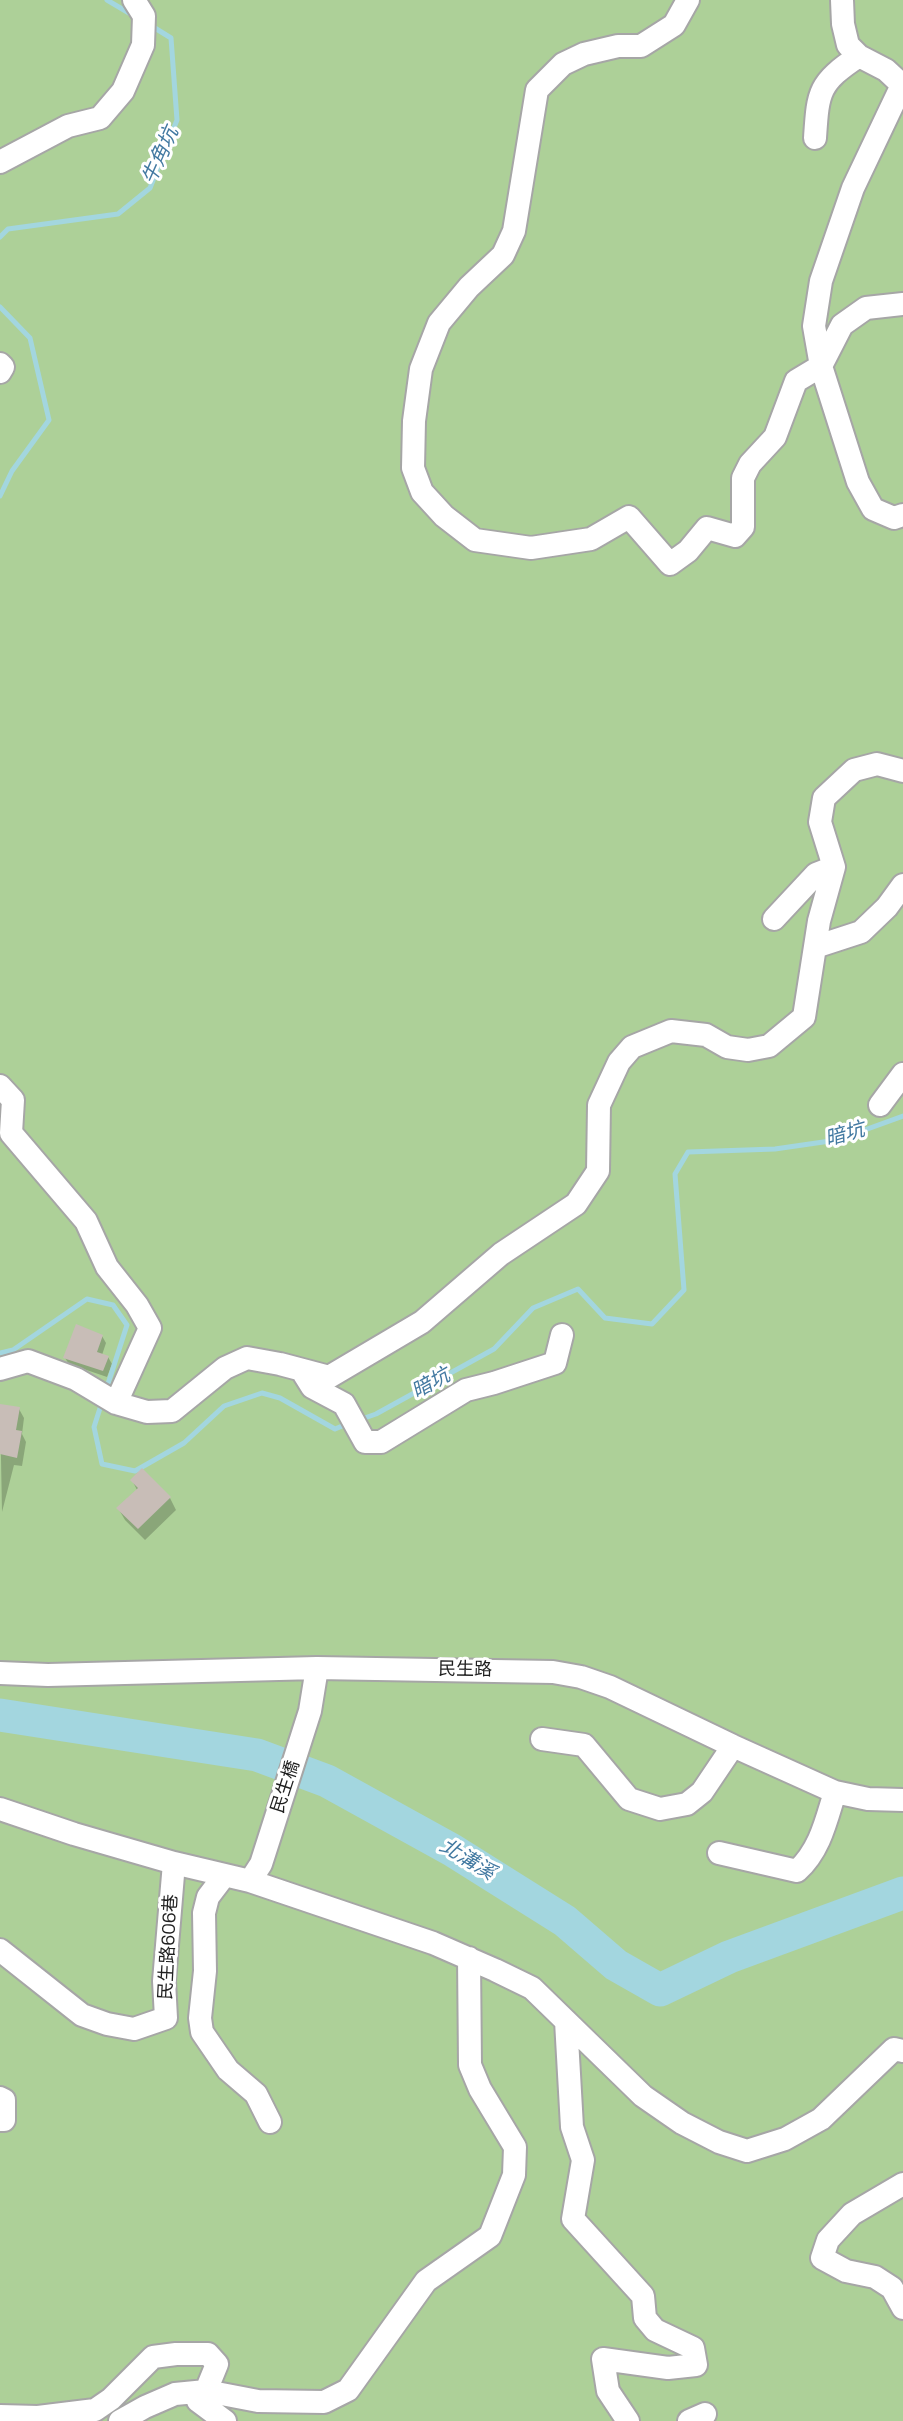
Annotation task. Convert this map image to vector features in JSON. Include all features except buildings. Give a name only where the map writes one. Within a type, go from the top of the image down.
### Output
[{"type":"street","points":[[0,162],[68,126],[100,118],[123,91],[143,45],[144,16],[134,0]]},
{"type":"street","points":[[688,0],[674,25],[641,46],[618,46],[584,54],[563,64],[537,90],[514,231],[503,255],[469,287],[439,323],[421,369],[414,421],[413,468],[422,492],[444,516],[475,540],[531,548],[591,539],[629,517],[670,564],[688,551],[707,528],[735,536],[743,527],[743,478],[750,464],[775,437],[796,381],[820,366],[842,325],[866,308],[903,304]]},
{"type":"street","points":[[842,0],[843,24],[848,45],[859,56],[886,70],[902,85],[853,188],[821,281],[814,326],[820,366],[858,482],[873,509],[894,518],[903,515]]},
{"type":"street","points":[[815,138],[818,99],[834,73],[859,56]]},
{"type":"street","points":[[0,364],[3,367],[0,372]]},
{"type":"street","points":[[0,1369],[28,1361],[75,1379],[116,1403],[147,1412],[172,1411],[225,1368],[247,1358],[329,1377],[422,1322],[501,1254],[576,1204],[598,1171],[598,1105],[619,1062],[632,1047],[671,1031],[706,1035],[727,1047],[748,1050],[770,1046],[804,1017],[819,921],[834,867],[820,822],[824,798],[854,770],[877,764],[903,771]]},
{"type":"street","points":[[774,920],[816,874],[834,867]]},
{"type":"street","points":[[815,947],[861,932],[887,907],[903,885]]},
{"type":"street","points":[[880,1105],[903,1074]]},
{"type":"street","points":[[0,1086],[13,1100],[11,1133],[86,1221],[107,1267],[137,1305],[150,1328],[116,1403]]},
{"type":"street","points":[[302,1371],[312,1387],[344,1404],[364,1442],[381,1442],[466,1389],[494,1383],[555,1363],[562,1335]]},
{"type":"street","name":"民生路","points":[[0,1673],[48,1675],[317,1668],[554,1672],[581,1677],[610,1687],[835,1792],[868,1799],[903,1800]]},
{"type":"street","name":"民生橋","points":[[256,1872],[310,1711],[317,1668]]},
{"type":"street","points":[[542,1739],[584,1745],[629,1799],[660,1809],[687,1804],[702,1792],[733,1746]]},
{"type":"street","points":[[719,1853],[797,1871],[809,1859],[819,1841],[835,1792]]},
{"type":"street","points":[[0,1809],[74,1834],[224,1876],[256,1872],[469,1958],[532,1989],[643,2096],[682,2123],[719,2142],[747,2151],[785,2139],[821,2119],[894,2049],[903,2051]]},
{"type":"street","name":"民生路606巷","points":[[0,1950],[82,2015],[107,2024],[134,2029],[166,2018],[164,1981],[174,1863]]},
{"type":"street","points":[[224,1876],[208,1897],[204,1913],[205,1971],[200,2018],[202,2032],[228,2070],[256,2094],[270,2121]]},
{"type":"street","points":[[120,2421],[175,2394],[206,2391],[258,2401],[324,2402],[348,2391],[426,2281],[490,2236],[514,2175],[515,2147],[480,2089],[470,2066],[469,1958]]},
{"type":"street","points":[[566,2021],[572,2127],[583,2160],[573,2219],[643,2296],[645,2318],[655,2330],[693,2348],[696,2365],[668,2368],[603,2359],[608,2391],[628,2421]]},
{"type":"street","points":[[0,2098],[4,2100],[4,2120],[0,2120]]},
{"type":"street","points":[[903,2184],[852,2214],[828,2240],[822,2258],[846,2271],[875,2277],[892,2288],[903,2308]]},
{"type":"street","points":[[0,2416],[38,2417],[95,2410],[111,2399],[153,2357],[208,2354],[217,2364],[206,2391],[198,2401],[225,2421]]},
{"type":"green space","points":[[0,0],[903,0],[903,2421],[0,2421]]},
{"type":"waterway","name":"牛角坑","points":[[107,0],[134,16]]},
{"type":"waterway","name":"牛角坑","points":[[0,237],[8,229],[118,214],[150,188],[177,120],[171,38],[150,25]]},
{"type":"waterway","name":"牛角坑","points":[[0,307],[30,338],[49,420],[12,471],[0,496]]},
{"type":"waterway","name":"暗坑","points":[[359,1420],[376,1414],[494,1349],[533,1308],[578,1289],[605,1318],[652,1324],[684,1290],[675,1174],[688,1152],[775,1149],[837,1140],[903,1116]]},
{"type":"waterway","name":"暗坑","points":[[0,1353],[13,1350],[87,1299],[113,1305],[127,1325],[106,1390]]},
{"type":"waterway","name":"暗坑","points":[[102,1402],[94,1427],[102,1464],[135,1471],[184,1443],[224,1406],[262,1393],[280,1398],[335,1429],[347,1424]]},
{"type":"waterway","name":"北溝溪","points":[[0,1715],[257,1755],[327,1781],[452,1850],[565,1921],[616,1965],[660,1990],[729,1957],[903,1893]]}]
